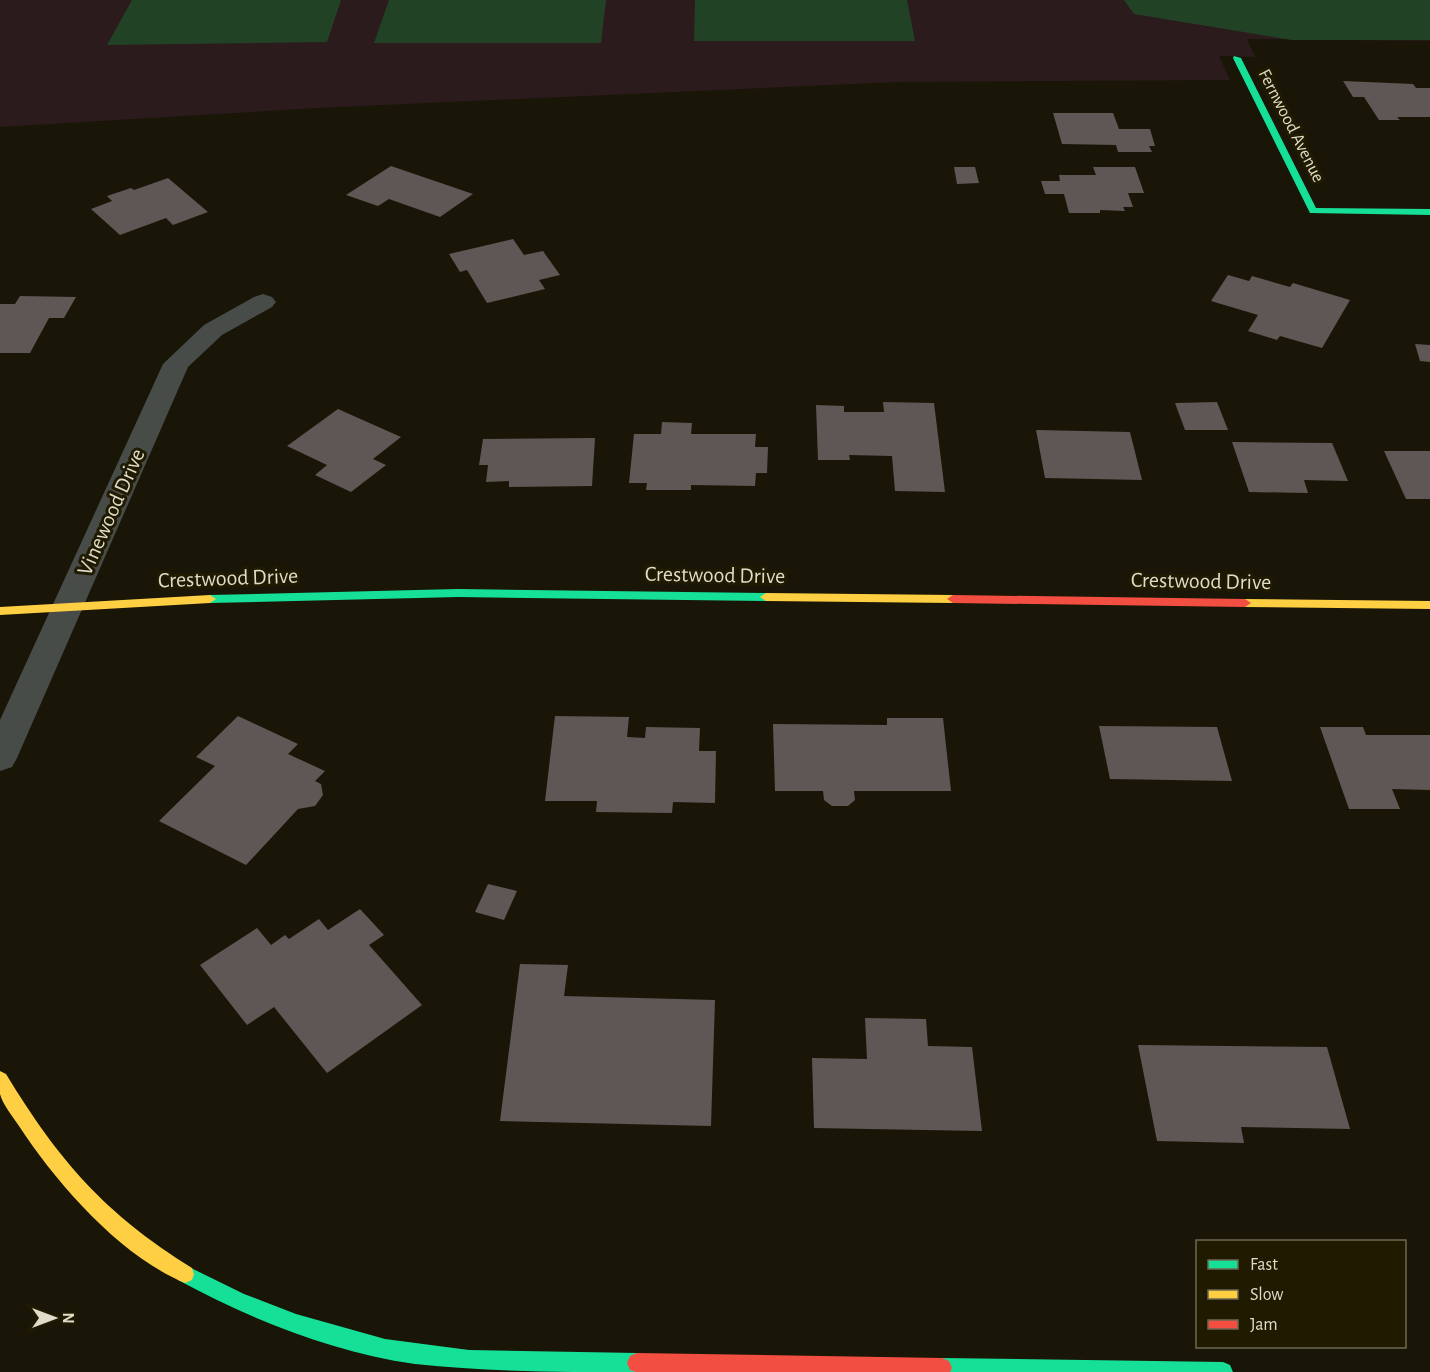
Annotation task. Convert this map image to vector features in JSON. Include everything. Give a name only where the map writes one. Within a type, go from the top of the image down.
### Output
[{"type":"street","name":"Fernwood Avenue","points":[[1237,58],[1313,211],[1430,212]]},
{"type":"street","name":"Vinewood Drive","points":[[0,758],[176,364],[213,330],[263,302]]},
{"type":"street","name":"Crestwood Drive","points":[[0,611],[70,604],[458,593],[1430,605]]},
{"type":"street","points":[[0,1079],[32,1135],[72,1186],[117,1228],[172,1267],[243,1304],[321,1331],[402,1352],[514,1361],[1222,1372]]},
{"type":"shaded area","points":[[0,0],[1430,0],[1430,41],[1247,39],[1255,57],[1219,56],[1230,80],[897,82],[317,108],[0,127]]},
{"type":"green space","points":[[132,0],[341,0],[327,42],[107,45]]},
{"type":"green space","points":[[389,0],[606,0],[601,43],[374,43]]},
{"type":"green space","points":[[695,0],[907,0],[915,41],[694,41]]},
{"type":"green space","points":[[1124,0],[1430,0],[1430,40],[1292,40],[1134,14]]},
{"type":"building","points":[[1343,81],[1413,84],[1416,88],[1430,88],[1430,117],[1397,117],[1400,120],[1379,120],[1364,97],[1353,97]]},
{"type":"building","points":[[1053,113],[1113,113],[1119,129],[1150,129],[1155,146],[1149,146],[1152,152],[1118,152],[1116,145],[1062,144]]},
{"type":"building","points":[[391,166],[473,194],[440,217],[389,199],[378,206],[346,195]]},
{"type":"building","points":[[954,167],[975,167],[979,183],[957,184]]},
{"type":"building","points":[[1093,167],[1135,167],[1144,193],[1128,193],[1133,207],[1123,207],[1125,211],[1100,210],[1100,213],[1069,213],[1064,194],[1045,194],[1041,181],[1060,181],[1059,175],[1096,175]]},
{"type":"building","points":[[168,178],[208,212],[173,225],[166,218],[120,235],[91,209],[112,201],[107,196],[131,188],[134,190]]},
{"type":"building","points":[[513,239],[524,255],[543,251],[560,275],[539,280],[545,289],[487,303],[467,270],[460,272],[449,254]]},
{"type":"building","points":[[1228,275],[1249,281],[1252,276],[1290,287],[1293,283],[1350,300],[1322,348],[1280,336],[1277,340],[1248,331],[1258,315],[1211,301]]},
{"type":"building","points":[[20,296],[76,297],[64,318],[49,318],[30,353],[0,353],[0,304],[15,304]]},
{"type":"building","points":[[1415,344],[1430,345],[1430,362],[1420,361]]},
{"type":"building","points":[[883,402],[934,403],[945,492],[895,491],[892,456],[849,455],[850,460],[818,460],[816,405],[844,406],[844,412],[884,412]]},
{"type":"building","points":[[1217,402],[1228,430],[1185,430],[1175,403]]},
{"type":"building","points":[[338,409],[401,437],[373,459],[386,465],[351,492],[315,475],[327,465],[287,446]]},
{"type":"building","points":[[662,422],[692,423],[691,434],[756,434],[755,447],[768,447],[767,473],[756,473],[755,486],[691,485],[691,490],[646,490],[647,483],[629,483],[634,434],[661,434]]},
{"type":"building","points":[[1036,430],[1130,432],[1142,480],[1045,478]]},
{"type":"building","points":[[595,438],[592,486],[509,487],[509,481],[486,482],[488,465],[479,465],[483,439]]},
{"type":"building","points":[[1232,442],[1332,443],[1348,481],[1304,480],[1308,493],[1249,492]]},
{"type":"building","points":[[1384,451],[1430,451],[1430,499],[1406,499]]},
{"type":"building","points":[[238,716],[298,744],[288,754],[325,771],[315,781],[321,784],[323,795],[315,806],[298,809],[246,865],[159,821],[215,766],[196,757]]},
{"type":"building","points":[[555,716],[629,717],[627,737],[645,738],[646,727],[700,728],[699,751],[716,751],[715,803],[673,802],[672,813],[596,812],[597,801],[545,801]]},
{"type":"building","points":[[887,718],[943,718],[951,791],[854,791],[855,800],[848,806],[832,806],[824,800],[823,791],[775,791],[773,724],[887,725]]},
{"type":"building","points":[[1099,726],[1217,727],[1232,781],[1110,779]]},
{"type":"building","points":[[1320,727],[1363,727],[1366,735],[1430,735],[1430,790],[1392,789],[1400,809],[1349,809]]},
{"type":"building","points":[[488,884],[517,891],[504,920],[475,912]]},
{"type":"building","points":[[360,909],[384,935],[369,945],[422,1005],[327,1073],[274,1007],[247,1025],[200,965],[257,928],[271,945],[285,935],[289,939],[319,919],[328,930]]},
{"type":"building","points":[[520,964],[568,965],[564,996],[715,1000],[711,1126],[500,1121]]},
{"type":"building","points":[[865,1018],[926,1019],[928,1046],[972,1047],[982,1131],[814,1128],[812,1058],[867,1059]]},
{"type":"building","points":[[1138,1045],[1327,1047],[1350,1129],[1241,1127],[1244,1143],[1157,1141]]},
{"type":"traffic: fast","points":[[1237,58],[1313,211],[1430,212]]},
{"type":"traffic: fast","points":[[210,599],[458,593],[766,597]]},
{"type":"traffic: fast","points":[[185,1274],[266,1313],[325,1334],[385,1349],[469,1360],[637,1363]]},
{"type":"traffic: fast","points":[[942,1368],[1223,1372]]},
{"type":"traffic: slow","points":[[766,597],[953,599]]},
{"type":"traffic: slow","points":[[0,611],[210,599]]},
{"type":"traffic: slow","points":[[1245,603],[1430,605]]},
{"type":"traffic: slow","points":[[0,1079],[37,1139],[78,1190],[126,1235],[185,1274]]},
{"type":"traffic: jam","points":[[953,599],[1245,603]]},
{"type":"traffic: jam","points":[[637,1363],[942,1368]]}]
